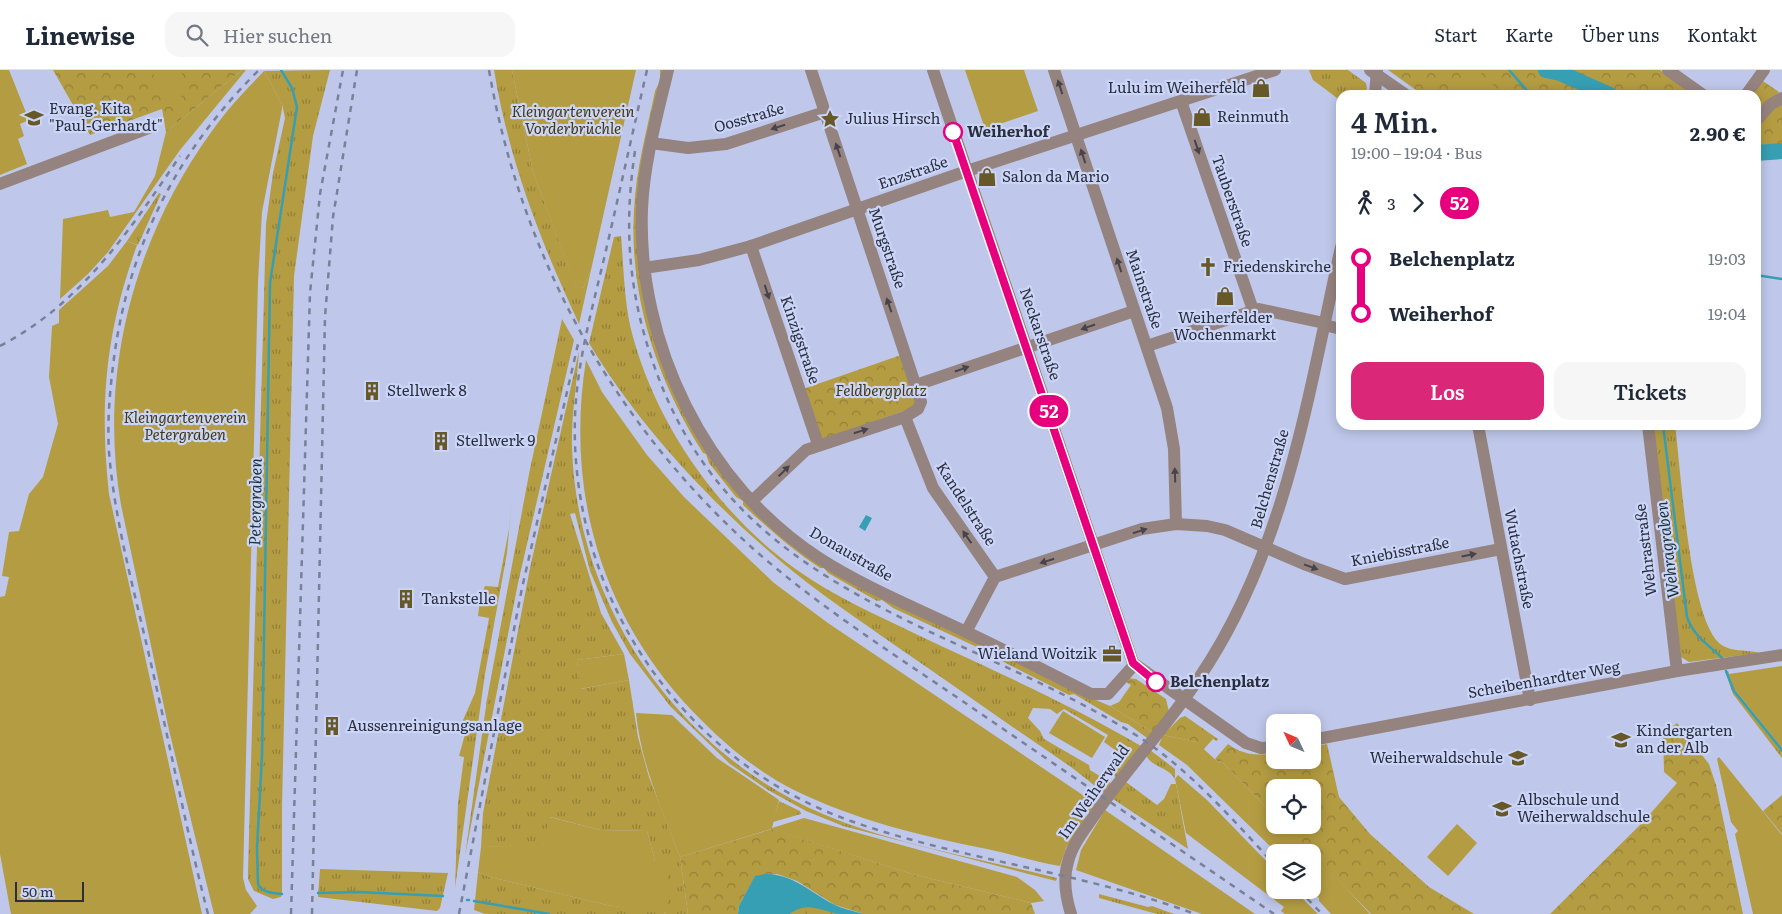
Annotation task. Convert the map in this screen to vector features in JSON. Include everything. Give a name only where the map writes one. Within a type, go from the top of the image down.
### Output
[{"type":"street","name":"Donaustraße","points":[[668,70],[651,143],[642,212],[644,268],[649,303],[658,337],[689,413],[715,456],[752,501],[782,529],[819,558],[876,589],[1097,696],[1108,694],[1113,690],[1134,665]]},
{"type":"street","name":"Murgstraße","points":[[811,70],[916,385]]},
{"type":"street","name":"Neckarstraße","points":[[932,70],[1028,347],[1134,665]]},
{"type":"street","name":"Mainstraße","points":[[1054,70],[1147,346],[1171,424],[1176,524]]},
{"type":"street","name":"Enzstraße","points":[[644,268],[699,260],[751,246],[967,171],[1275,70]]},
{"type":"street","points":[[1668,70],[1696,90]]},
{"type":"street","points":[[1750,90],[1764,70]]},
{"type":"street","points":[[1375,71],[1375,90]]},
{"type":"street","points":[[1375,71],[1400,90]]},
{"type":"street","points":[[1761,116],[1770,105],[1782,98]]},
{"type":"street","name":"Tauberstraße","points":[[1181,101],[1253,310]]},
{"type":"street","name":"Oosstraße","points":[[651,143],[688,148],[726,144],[825,112]]},
{"type":"street","points":[[0,184],[149,128]]},
{"type":"street","name":"Kinzigstraße","points":[[751,246],[818,444]]},
{"type":"street","name":"Belchenstraße","points":[[1184,701],[1232,625],[1267,548],[1298,443],[1336,270]]},
{"type":"street","points":[[1147,346],[1253,310],[1267,309],[1336,328]]},
{"type":"street","points":[[752,501],[806,450],[818,444],[905,417],[918,409],[921,402],[916,385],[1134,311]]},
{"type":"street","name":"Kandelstraße","points":[[905,417],[924,472],[933,488],[995,577]]},
{"type":"street","name":"Wutachstraße","points":[[1479,430],[1530,700]]},
{"type":"street","name":"Wehrastraße","points":[[1649,430],[1677,671]]},
{"type":"street","name":"Kniebisstraße","points":[[995,577],[1142,529],[1176,524],[1207,526],[1225,530],[1304,564],[1345,579],[1501,549]]},
{"type":"street","points":[[966,632],[995,577]]},
{"type":"street","name":"Scheibenhardter Weg","points":[[1321,738],[1677,671],[1782,655]]},
{"type":"street","points":[[1134,665],[1246,744],[1256,748],[1266,748]]},
{"type":"street","name":"Im Weiherwald","points":[[1071,914],[1066,891],[1067,868],[1074,848],[1117,783],[1184,701]]},
{"type":"green space","points":[[0,70],[9,70],[29,120],[20,124],[24,136],[18,139],[27,164],[0,175]]},
{"type":"green space","points":[[53,70],[242,70],[166,132],[162,109],[90,135]]},
{"type":"green space","points":[[151,70],[181,70],[185,90],[180,99],[171,102]]},
{"type":"green space","points":[[242,70],[246,70],[180,150],[108,252],[88,274],[60,299],[63,219],[108,210],[110,217],[134,212],[155,176],[166,132]]},
{"type":"green space","points":[[330,70],[313,136],[294,276],[282,808],[282,892],[281,897],[273,899],[254,891],[248,879],[266,224],[273,173],[285,118],[282,104],[264,71]]},
{"type":"green space","points":[[494,70],[512,70],[533,172],[576,286],[583,288],[591,270],[579,324],[551,262],[517,168],[500,104]]},
{"type":"green space","name":"Kleingartenverein Vorderbrüchle","points":[[512,70],[636,70],[591,270],[583,288],[576,287],[533,172]]},
{"type":"green space","points":[[660,70],[663,70],[639,256],[690,422],[799,547],[1089,697],[1110,706],[1152,732],[1147,738],[1128,724],[1121,722],[1074,694],[1069,695],[981,649],[893,608],[882,600],[877,601],[828,573],[824,568],[820,568],[789,546],[743,505],[743,501],[736,497],[709,463],[706,454],[703,453],[672,396],[660,367],[649,337],[636,274],[634,242],[635,195],[645,135],[655,91],[660,81]]},
{"type":"green space","points":[[965,70],[1024,70],[1038,111],[985,129]]},
{"type":"green space","points":[[1309,70],[1348,70],[1366,83],[1367,89],[1336,90],[1336,97],[1313,80]]},
{"type":"green space","points":[[1388,70],[1660,70],[1688,90],[1416,90]]},
{"type":"green space","points":[[1469,70],[1477,70],[1499,90],[1462,90],[1456,84]]},
{"type":"green space","name":"Kleingartenverein Petergraben","points":[[264,71],[282,104],[282,109],[262,212],[258,282],[243,878],[246,890],[257,906],[250,914],[214,914],[169,730],[121,505],[115,456],[115,406],[119,357],[129,309],[143,262],[162,216],[185,172],[212,131],[230,107]]},
{"type":"green space","points":[[1760,79],[1779,92],[1761,112],[1761,90],[1752,90]]},
{"type":"green space","points":[[1782,103],[1782,159],[1761,158],[1761,121],[1772,109]]},
{"type":"green space","points":[[159,193],[161,194],[138,245],[127,241]]},
{"type":"green space","points":[[621,236],[628,312],[633,337],[644,371],[658,404],[676,436],[718,496],[742,523],[769,548],[797,570],[826,589],[1059,702],[1141,746],[1116,777],[1104,771],[1119,753],[1104,742],[1108,735],[1064,709],[1057,714],[1050,709],[1033,708],[1028,718],[1040,731],[1044,739],[1089,765],[1090,770],[1111,783],[1104,793],[1071,767],[851,615],[795,573],[737,523],[682,466],[631,406],[589,343],[614,237]]},
{"type":"green space","name":"Kleingartenverein Petergraben","points":[[127,241],[137,245],[118,307],[112,338],[105,398],[106,461],[109,494],[202,914],[11,914],[0,854],[0,597],[5,596],[9,577],[2,576],[9,532],[19,531],[29,494],[43,477],[58,424],[49,377],[52,326],[59,323],[59,310],[108,266]]},
{"type":"green space","points":[[562,319],[574,340],[518,583],[465,856],[487,699],[529,474]]},
{"type":"green space","points":[[579,351],[573,412],[572,448],[578,507],[593,563],[615,617],[645,667],[681,713],[723,753],[771,787],[823,814],[879,834],[1057,878],[1056,881],[843,826],[806,811],[768,790],[730,764],[670,706],[630,654],[612,622],[590,571],[575,513],[570,514],[601,613],[624,654],[577,660],[581,689],[629,680],[638,737],[649,777],[680,857],[688,914],[485,914],[474,910],[478,872],[490,877],[607,905],[665,913],[647,831],[601,830],[550,817],[543,846],[481,847],[483,813],[530,568]]},
{"type":"green space","name":"Feldbergplatz","points":[[901,355],[916,402],[912,408],[821,440],[803,389]]},
{"type":"green space","points":[[586,360],[602,392],[647,455],[684,497],[774,583],[828,623],[1096,804],[1090,812],[1078,805],[1075,808],[1086,817],[1066,848],[1060,866],[913,833],[817,801],[778,782],[749,762],[708,727],[683,701],[654,664],[629,625],[610,584],[595,542],[585,498],[581,453],[581,407]]},
{"type":"green space","points":[[1652,430],[1676,430],[1693,574],[1700,603],[1709,627],[1719,643],[1724,646],[1734,650],[1759,653],[1689,662],[1681,657]]},
{"type":"green space","points":[[512,498],[507,553],[485,674],[455,888],[458,803],[464,757],[459,756],[467,727],[463,720],[475,693],[489,618],[478,616],[480,599],[485,586],[498,587],[509,529]]},
{"type":"green space","points":[[624,654],[629,680],[580,689],[577,660]]},
{"type":"green space","points":[[1782,666],[1782,748],[1735,690],[1729,674]]},
{"type":"green space","points":[[1725,671],[1728,671],[1735,690],[1782,748],[1782,758],[1733,694]]},
{"type":"green space","name":"Belchenplatz","points":[[1127,678],[1136,679],[1166,699],[1169,712],[1152,732],[1110,706],[1119,702],[1131,685],[1124,681]]},
{"type":"green space","points":[[1063,711],[1105,737],[1092,758],[1049,733]]},
{"type":"green space","points":[[636,713],[672,715],[717,758],[779,800],[772,828],[804,818],[1017,877],[1035,890],[1044,901],[1031,903],[912,874],[771,829],[680,857],[647,769]]},
{"type":"green space","points":[[1185,716],[1218,739],[1217,741],[1213,739],[1203,750],[1196,742],[1163,735],[1180,718]]},
{"type":"green space","points":[[1677,723],[1709,764],[1716,785],[1743,914],[1550,914],[1643,822],[1677,783],[1664,772],[1663,734]]},
{"type":"green space","points":[[1163,735],[1196,742],[1219,763],[1221,761],[1266,807],[1266,834],[1293,834],[1304,844],[1268,844],[1187,765],[1159,745]]},
{"type":"green space","points":[[1228,744],[1250,754],[1266,754],[1266,769],[1321,769],[1321,745],[1327,744],[1339,797],[1370,834],[1429,887],[1474,914],[1371,914],[1321,863],[1321,844],[1303,844],[1293,834],[1321,834],[1321,779],[1266,779],[1266,807],[1221,761],[1219,763],[1215,759]]},
{"type":"green space","points":[[1150,750],[1175,769],[1175,779],[1169,772],[1150,761],[1147,757]]},
{"type":"green space","points":[[1719,757],[1782,835],[1782,914],[1753,914],[1735,834],[1738,831],[1731,822],[1717,759]]},
{"type":"green space","points":[[1178,775],[1207,800],[1266,861],[1266,893],[1186,833],[1175,779]]},
{"type":"green space","points":[[1126,782],[1157,805],[1164,799],[1171,784],[1176,784],[1188,849],[1113,799]]},
{"type":"green space","points":[[1782,795],[1782,834],[1763,811]]},
{"type":"green space","points":[[779,801],[800,811],[801,814],[773,822]]},
{"type":"green space","points":[[1105,810],[1255,914],[1202,914],[1076,870],[1081,850]]},
{"type":"green space","points":[[549,817],[601,830],[647,831],[655,861],[667,870],[670,895],[664,914],[607,905],[490,877],[478,872],[481,847],[543,845]]},
{"type":"green space","points":[[1457,824],[1477,843],[1448,876],[1427,857]]},
{"type":"green space","points":[[772,829],[912,874],[1031,903],[1035,914],[864,914],[835,905],[797,881],[777,874],[755,877],[739,906],[738,914],[688,914],[680,857]]},
{"type":"green space","points":[[1321,862],[1370,914],[1331,914],[1319,901],[1321,899]]},
{"type":"green space","points":[[320,869],[448,873],[440,908],[437,911],[318,897]]},
{"type":"green space","points":[[1099,894],[1148,907],[1152,906],[1174,914],[1157,914],[1099,898]]},
{"type":"green space","points":[[1273,899],[1303,899],[1318,914],[1285,914],[1281,911],[1284,907]]},
{"type":"green space","points":[[796,908],[820,908],[840,914],[790,914]]},
{"type":"shaded area","points":[[866,515],[872,518],[865,531],[859,527]]},
{"type":"shaded area","points":[[765,874],[793,880],[837,906],[864,914],[839,914],[808,907],[796,910],[790,914],[738,914],[739,906],[755,876]]},
{"type":"waterway","name":"Petergraben","points":[[281,70],[292,88],[297,107],[270,283],[262,756],[257,848],[258,884],[265,891],[282,894]]},
{"type":"waterway","points":[[1509,70],[1527,90]]},
{"type":"waterway","points":[[1546,70],[1560,73],[1599,90]]},
{"type":"waterway","points":[[1761,153],[1782,151]]},
{"type":"waterway","points":[[1761,276],[1782,279]]},
{"type":"waterway","name":"Wehragraben","points":[[1664,430],[1687,617],[1697,635],[1722,658]]},
{"type":"waterway","points":[[1726,671],[1734,691],[1782,750]]},
{"type":"waterway","points":[[318,893],[358,892],[443,896]]},
{"type":"waterway","points":[[474,901],[549,914]]},
{"type":"railway","points":[[208,914],[121,534],[109,452],[109,405],[121,316],[145,238],[181,166],[204,133],[259,70]]},
{"type":"railway","points":[[291,914],[310,293],[320,194],[343,70]]},
{"type":"railway","points":[[312,914],[325,317],[333,217],[357,70]]},
{"type":"railway","points":[[489,70],[504,139],[524,207],[550,272],[582,334],[618,394],[660,451],[707,504],[758,553],[810,595],[893,654],[1274,914]]},
{"type":"railway","points":[[647,70],[585,339],[575,416],[578,482],[592,546],[614,606],[646,662],[686,712],[734,756],[788,792],[848,820],[934,846],[1109,887],[1195,914]]},
{"type":"railway","points":[[635,151],[629,208],[629,236],[634,290],[647,344],[656,371],[693,447],[741,508],[797,557],[860,596],[928,631],[1070,698],[1139,737],[1158,750],[1194,781],[1266,855]]},
{"type":"railway","points":[[0,346],[29,329],[55,309],[102,263],[142,211],[180,156]]},
{"type":"railway","points":[[459,914],[522,588],[578,344]]},
{"type":"railway","points":[[1308,899],[1322,914]]},
{"type":"bus line","name":"52","points":[[953,132],[1028,347],[1133,663],[1136,668],[1156,682]]},
{"type":"place","name":"Lulu im Weiherfeld","points":[[1261,88]]},
{"type":"place","name":"Reinmuth","points":[[1202,117]]},
{"type":"place","name":"Evang. Kita \"Paul-Gerhardt\"","points":[[34,118]]},
{"type":"place","name":"Julius Hirsch","points":[[830,119]]},
{"type":"place","name":"Weiherhof","points":[[953,132]]},
{"type":"place","name":"Salon da Mario","points":[[987,177]]},
{"type":"place","name":"Friedenskirche","points":[[1208,267]]},
{"type":"place","name":"Weiherfelder Wochenmarkt","points":[[1225,296]]},
{"type":"place","name":"Stellwerk 8","points":[[372,391]]},
{"type":"place","name":"Stellwerk 9","points":[[441,441]]},
{"type":"place","name":"Tankstelle","points":[[406,599]]},
{"type":"place","name":"Wieland Woitzik","points":[[1112,654]]},
{"type":"place","name":"Belchenplatz","points":[[1156,682]]},
{"type":"place","name":"Aussenreinigungsanlage","points":[[332,726]]},
{"type":"place","name":"Kindergarten an der Alb","points":[[1621,740]]},
{"type":"place","name":"Weiherwaldschule","points":[[1518,758]]},
{"type":"place","name":"Albschule und Weiherwaldschule","points":[[1502,809]]}]
